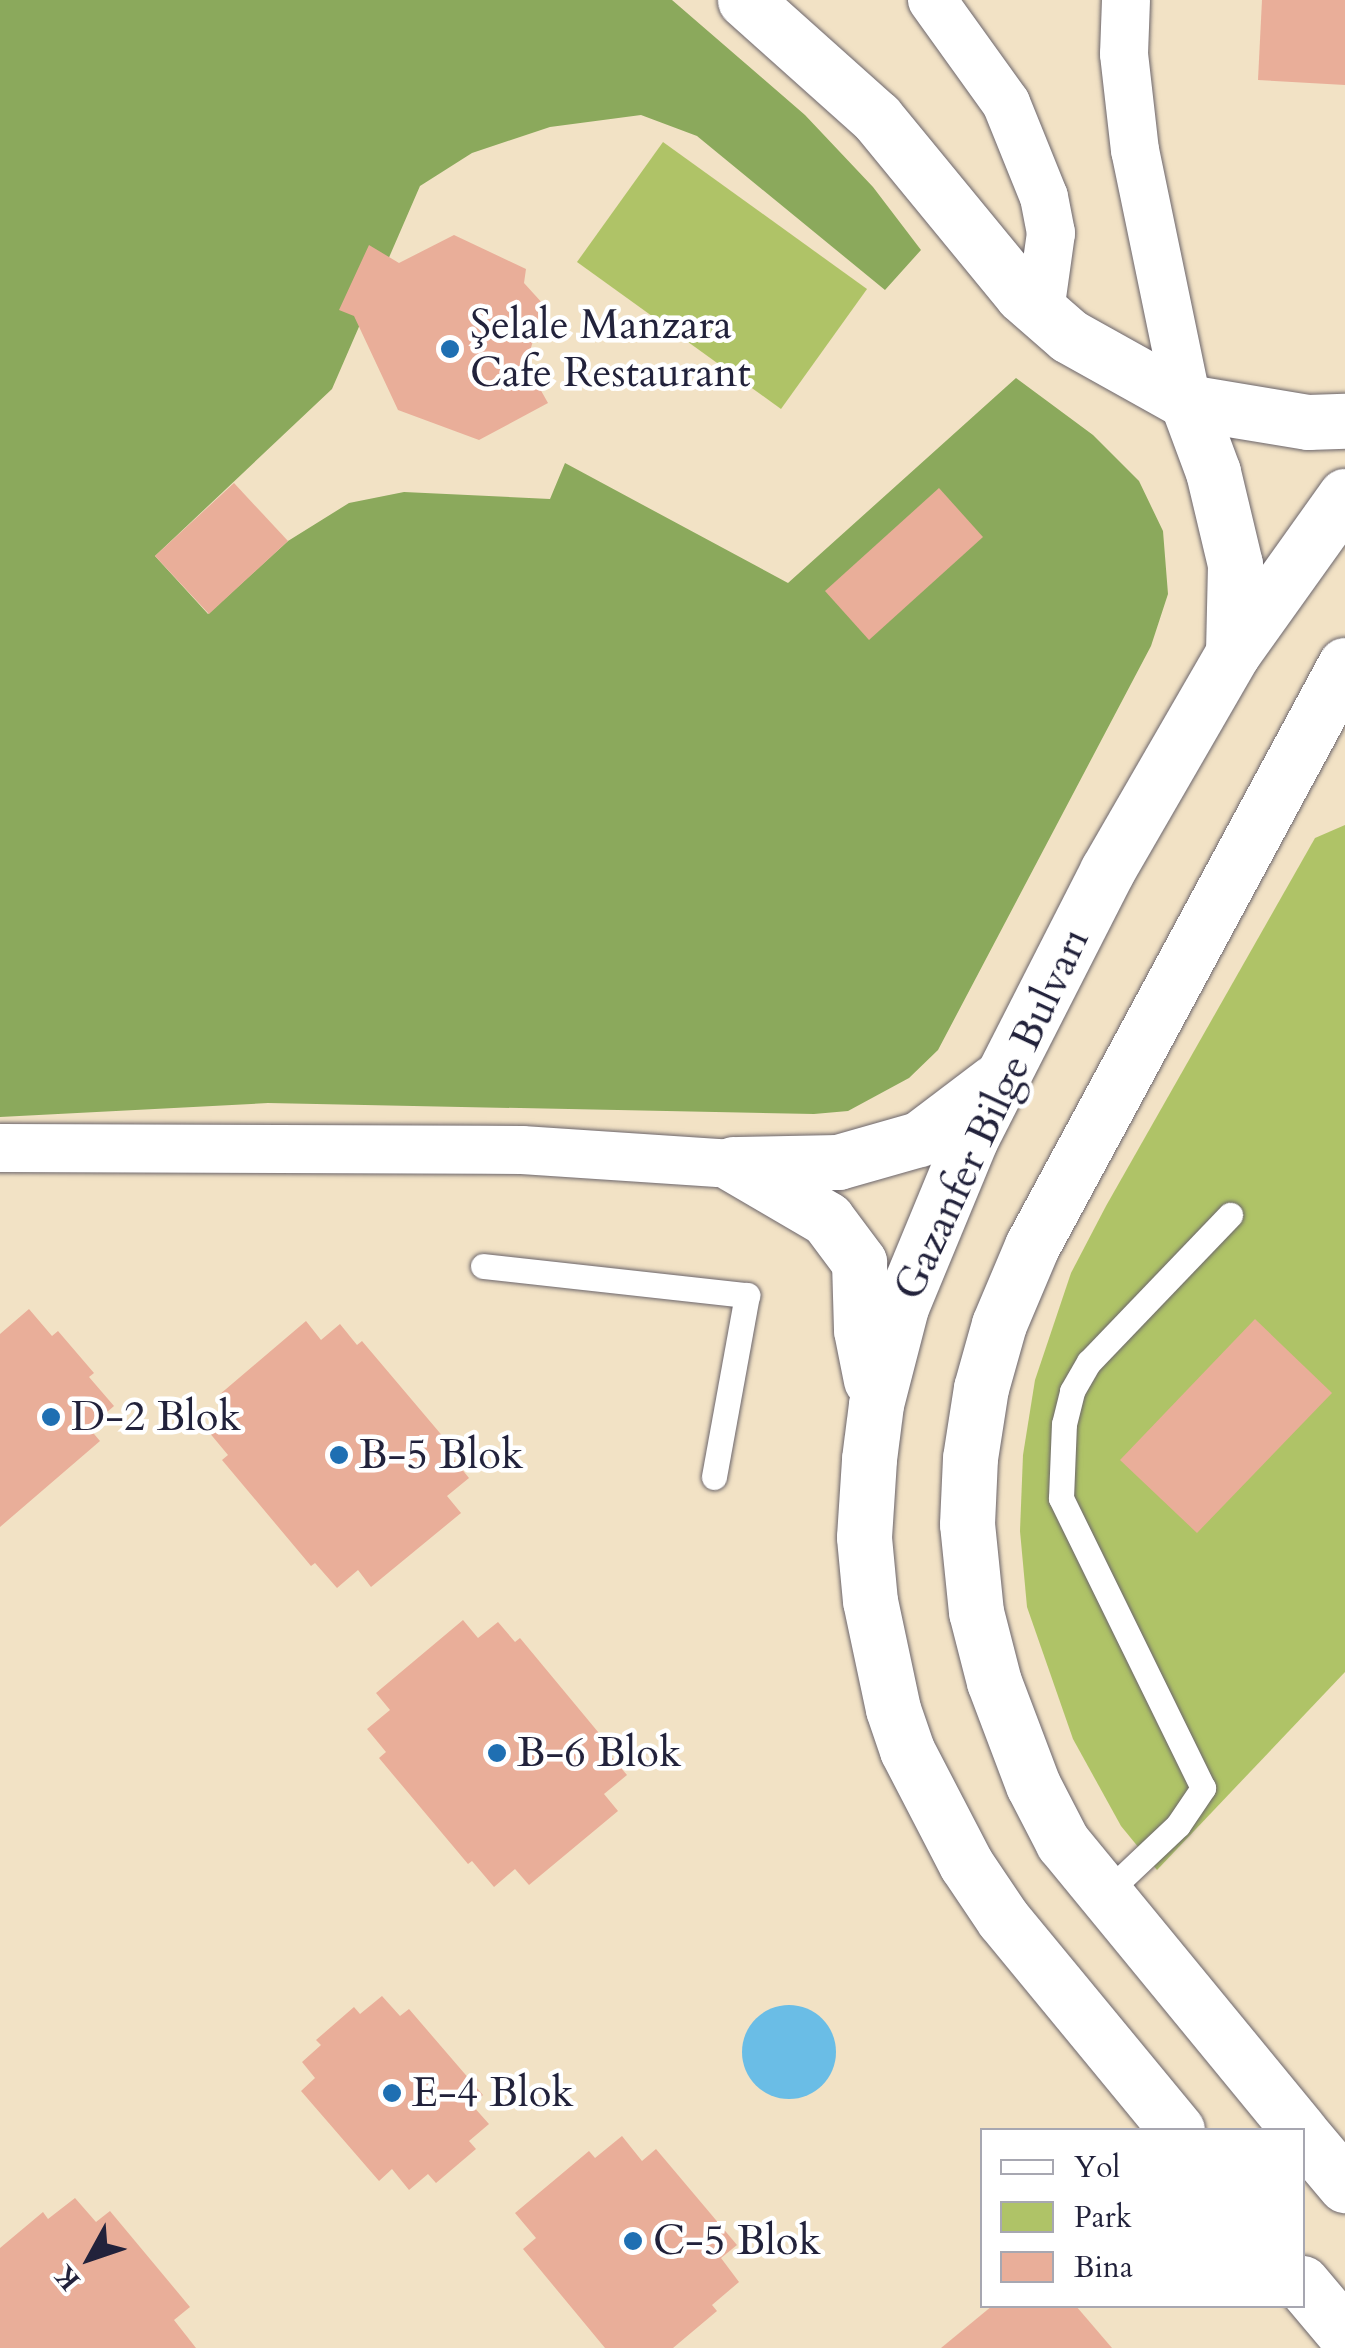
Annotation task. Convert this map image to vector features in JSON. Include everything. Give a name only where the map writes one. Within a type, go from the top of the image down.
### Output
[{"type":"main road","points":[[745,0],[876,116],[1022,295],[1069,336],[1111,363],[1188,402],[1308,422],[1345,421]]},
{"type":"main road","points":[[1188,402],[1214,472],[1235,564],[1233,653]]},
{"type":"main road","name":"Gazanfer Bilge Bulvarı","points":[[1174,2128],[1003,1919],[966,1864],[907,1750],[879,1651],[864,1537],[876,1404],[901,1307],[971,1138],[1108,871],[1233,653],[1345,496]]},
{"type":"main road","points":[[1298,2128],[1103,1896],[1063,1843],[1033,1785],[994,1682],[976,1612],[968,1524],[970,1458],[982,1388],[1000,1324],[1032,1246],[1345,666]]},
{"type":"main road","points":[[732,1164],[838,1162],[919,1139],[1004,1074]]},
{"type":"main road","points":[[732,1164],[826,1219],[859,1262],[861,1330],[876,1404]]},
{"type":"main road","points":[[1305,2137],[1345,2185]]},
{"type":"main road","points":[[1305,2286],[1345,2334]]},
{"type":"street","points":[[932,0],[1006,103],[1044,197],[1051,234],[1040,310]]},
{"type":"street","points":[[1126,0],[1124,54],[1135,150],[1188,402]]},
{"type":"street","points":[[0,1148],[483,1149],[732,1164]]},
{"type":"lane","points":[[1103,1896],[1178,1825],[1203,1788],[1061,1498],[1064,1424],[1072,1391],[1089,1362],[1230,1214]]},
{"type":"lane","points":[[482,1266],[747,1295],[714,1477]]},
{"type":"lane","points":[[1305,2301],[1340,2348]]},
{"type":"green space","points":[[0,0],[672,0],[805,115],[873,187],[921,250],[885,290],[697,136],[641,115],[550,127],[472,153],[420,186],[332,389],[155,556],[208,614],[288,541],[349,503],[404,492],[550,499],[565,463],[788,583],[1016,378],[1093,435],[1139,481],[1163,531],[1168,594],[1151,646],[938,1050],[909,1078],[848,1111],[814,1114],[268,1103],[0,1117]]},
{"type":"green space","points":[[663,142],[867,289],[781,409],[577,262]]},
{"type":"green space","points":[[1345,825],[1345,1672],[1157,1870],[1121,1826],[1073,1739],[1027,1607],[1020,1531],[1023,1455],[1035,1380],[1071,1273],[1106,1206],[1315,838]]},
{"type":"water","points":[[789,2005],[807,2009],[822,2019],[832,2034],[836,2052],[832,2070],[822,2085],[807,2095],[789,2099],[771,2095],[756,2085],[746,2070],[742,2052],[746,2034],[756,2019],[771,2009]]},
{"type":"building","points":[[1262,0],[1345,0],[1345,85],[1258,80]]},
{"type":"building","name":"Şelale Manzara Cafe Restaurant","points":[[454,235],[526,269],[524,283],[544,305],[526,364],[548,403],[479,440],[398,410],[354,316],[339,310],[369,245],[399,263]]},
{"type":"building","points":[[234,483],[288,541],[209,614],[155,556]]},
{"type":"building","points":[[939,488],[983,537],[869,640],[825,591]]},
{"type":"building","name":"D-2 Blok","points":[[29,1309],[52,1336],[58,1331],[94,1373],[89,1377],[114,1406],[89,1428],[100,1441],[0,1527],[0,1334]]},
{"type":"building","points":[[1255,1319],[1332,1393],[1197,1533],[1120,1460]]},
{"type":"building","name":"B-5 Blok","points":[[306,1321],[321,1340],[340,1324],[357,1345],[362,1341],[456,1452],[451,1456],[469,1478],[447,1496],[461,1513],[371,1587],[358,1570],[337,1588],[315,1563],[311,1566],[222,1460],[228,1455],[208,1431],[233,1411],[219,1395]]},
{"type":"building","name":"B-6 Blok","points":[[463,1620],[478,1638],[498,1622],[515,1642],[520,1638],[613,1750],[609,1754],[627,1775],[604,1794],[618,1811],[529,1885],[515,1869],[494,1887],[472,1861],[468,1864],[379,1758],[386,1752],[367,1729],[390,1710],[376,1693]]},
{"type":"building","name":"E-4 Blok","points":[[382,1996],[400,2016],[409,2009],[483,2095],[472,2105],[489,2124],[469,2141],[476,2149],[436,2183],[428,2174],[409,2190],[392,2169],[379,2181],[301,2091],[315,2078],[302,2062],[321,2045],[316,2040],[354,2007],[360,2014]]},
{"type":"building","name":"C-5 Blok","points":[[622,2136],[642,2161],[656,2149],[737,2245],[721,2258],[739,2282],[712,2305],[717,2311],[673,2348],[605,2348],[523,2249],[536,2238],[515,2213],[589,2151],[595,2158]]},
{"type":"building","points":[[75,2198],[96,2222],[110,2211],[190,2307],[174,2320],[196,2348],[0,2348],[0,2248],[43,2212],[48,2219]]},
{"type":"building","points":[[990,2308],[1078,2308],[1112,2348],[941,2348]]},
{"type":"place","name":"Şelale Manzara Cafe Restaurant","points":[[450,349]]},
{"type":"place","name":"D-2 Blok","points":[[51,1417]]},
{"type":"place","name":"B-5 Blok","points":[[339,1455]]},
{"type":"place","name":"B-6 Blok","points":[[497,1753]]},
{"type":"place","name":"E-4 Blok","points":[[392,2093]]},
{"type":"place","name":"C-5 Blok","points":[[633,2241]]}]
